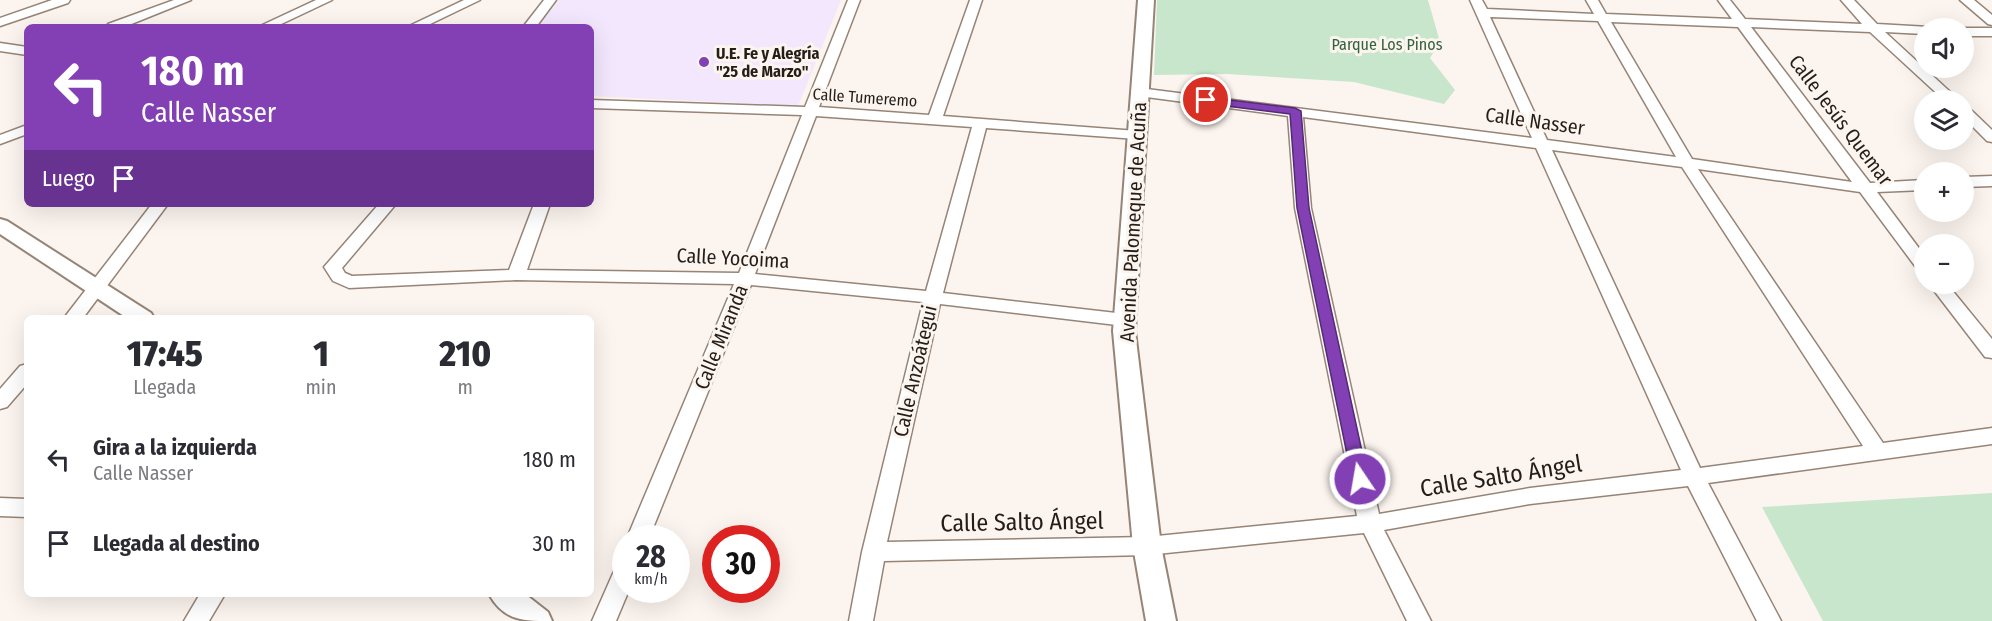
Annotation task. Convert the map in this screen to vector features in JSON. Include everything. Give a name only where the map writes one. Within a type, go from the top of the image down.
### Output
[{"type":"street","points":[[0,22],[64,0]]},
{"type":"street","points":[[120,24],[185,0]]},
{"type":"street","points":[[271,24],[326,0]]},
{"type":"street","points":[[420,24],[474,0]]},
{"type":"street","points":[[531,24],[550,0]]},
{"type":"street","name":"Calle Miranda","points":[[643,525],[745,279],[854,0]]},
{"type":"street","points":[[935,120],[976,0]]},
{"type":"street","name":"Avenida Palomeque de Acuña","points":[[1146,0],[1125,320],[1147,546],[1161,621]]},
{"type":"street","points":[[1592,0],[1687,163],[1878,452]]},
{"type":"street","name":"Calle Jesús Quemar","points":[[1724,0],[1914,253]]},
{"type":"street","points":[[1847,0],[1873,28],[1941,90]]},
{"type":"street","points":[[1966,0],[1992,21]]},
{"type":"street","points":[[1478,6],[1601,18],[1914,30]]},
{"type":"street","points":[[1478,6],[1694,477],[1769,621]]},
{"type":"street","points":[[1974,32],[1992,32]]},
{"type":"street","points":[[0,47],[24,51]]},
{"type":"street","name":"Calle Nasser","points":[[1139,92],[1541,143],[1864,188],[1914,186]]},
{"type":"street","name":"Calle Tumeremo","points":[[594,104],[810,111],[1137,135]]},
{"type":"street","points":[[1295,111],[1303,208],[1370,524],[1419,621]]},
{"type":"street","points":[[1974,121],[1992,138]]},
{"type":"street","name":"Calle Anzoátegui","points":[[861,621],[873,552],[932,297],[980,124]]},
{"type":"street","points":[[0,140],[24,130]]},
{"type":"street","points":[[1974,182],[1992,181]]},
{"type":"street","points":[[75,315],[98,288],[158,207]]},
{"type":"street","name":"Calle Yocoima","points":[[385,207],[333,267],[339,277],[349,282],[516,274],[745,279],[932,297],[1125,320]]},
{"type":"street","points":[[516,274],[541,207]]},
{"type":"street","points":[[0,225],[138,315]]},
{"type":"street","points":[[1946,294],[1992,352]]},
{"type":"street","points":[[0,402],[24,374]]},
{"type":"street","name":"Calle Salto Ángel","points":[[873,552],[1147,546],[1370,524],[1530,496],[1694,477],[1992,436]]},
{"type":"street","points":[[0,507],[24,508]]},
{"type":"street","points":[[196,621],[211,597]]},
{"type":"street","points":[[508,597],[537,621]]},
{"type":"street","points":[[604,621],[612,602]]},
{"type":"shaded area","name":"U.E. Fe y Alegría \"25 de Marzo\"","points":[[559,0],[841,0],[798,106],[594,96],[594,24],[539,24]]},
{"type":"green space","name":"Parque Los Pinos","points":[[1157,0],[1428,0],[1440,42],[1430,58],[1455,90],[1444,104],[1354,82],[1227,74],[1154,75]]},
{"type":"green space","points":[[1992,493],[1992,621],[1823,621],[1762,507]]},
{"type":"place","name":"U.E. Fe y Alegría \"25 de Marzo\"","points":[[704,62]]},
{"type":"route","points":[[1206,100],[1295,111],[1303,208],[1360,479]]}]
